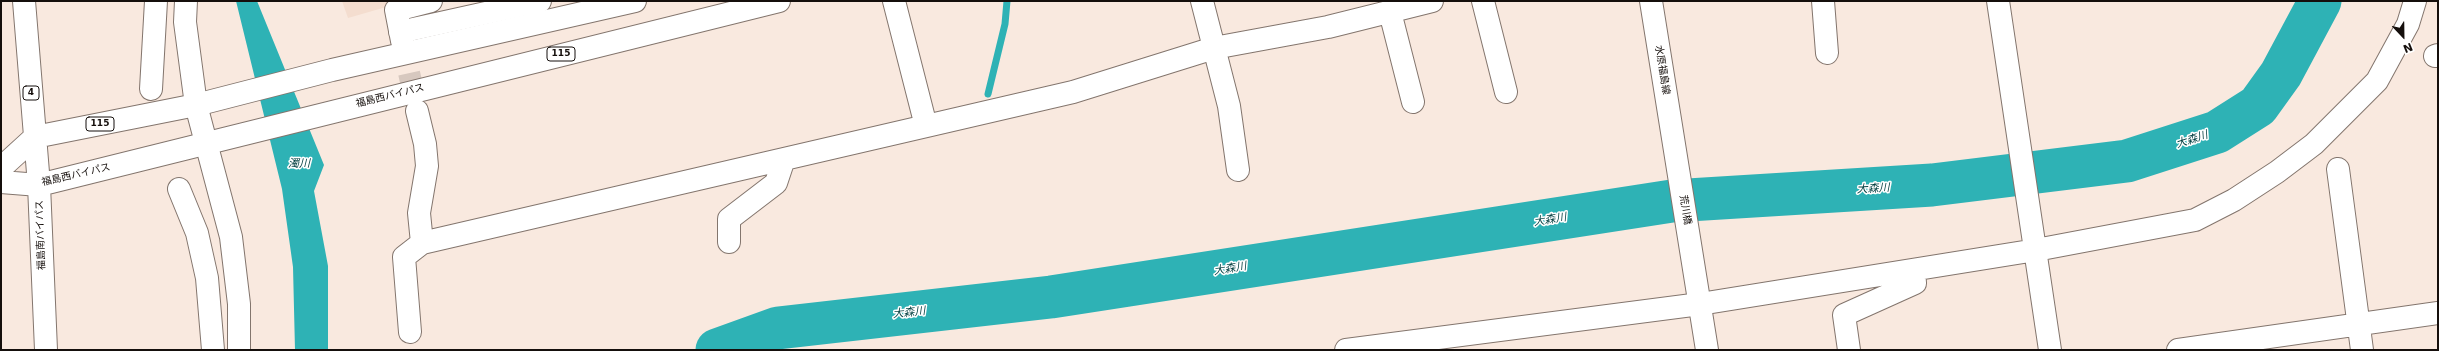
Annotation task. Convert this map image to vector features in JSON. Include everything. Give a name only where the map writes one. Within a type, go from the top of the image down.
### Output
[{"type":"main road","name":"福島南バイパス","points":[[24,1],[39,185],[46,350]]},
{"type":"main road","points":[[151,89],[156,1]]},
{"type":"main road","points":[[186,1],[185,22],[213,142],[231,237],[239,304],[239,350]]},
{"type":"main road","points":[[430,1],[396,10],[401,37],[540,1]]},
{"type":"main road","name":"115","points":[[35,137],[203,103],[332,70],[635,1]]},
{"type":"main road","name":"福島西バイパス","points":[[1,182],[39,185],[342,108],[779,1]]},
{"type":"main road","points":[[894,1],[926,126]]},
{"type":"main road","points":[[1202,1],[1228,106],[1238,170]]},
{"type":"main road","points":[[410,332],[404,257],[422,243],[1073,92],[1214,48],[1328,27],[1432,1]]},
{"type":"main road","points":[[1483,1],[1506,92]]},
{"type":"main road","name":"水原福島線","points":[[1651,1],[1674,139]]},
{"type":"main road","points":[[1823,1],[1827,53]]},
{"type":"main road","points":[[1998,1],[2050,350]]},
{"type":"main road","points":[[1346,350],[1700,304],[1914,270],[2035,243],[2195,220],[2234,200],[2277,172],[2314,144],[2376,81],[2408,24],[2414,1]]},
{"type":"main road","points":[[1390,12],[1413,102]]},
{"type":"main road","points":[[417,110],[425,144],[427,166],[419,214],[422,243]]},
{"type":"main road","points":[[1,168],[35,137]]},
{"type":"main road","name":"荒川橋","points":[[1674,139],[1707,350]]},
{"type":"main road","points":[[729,242],[729,219],[776,183],[784,160]]},
{"type":"main road","points":[[2338,169],[2362,350]]},
{"type":"main road","points":[[179,189],[199,240],[207,278],[213,350]]},
{"type":"main road","points":[[1849,350],[1844,315],[1915,283],[1914,270]]},
{"type":"main road","points":[[2178,350],[2358,326],[2438,313]]},
{"type":"shaded area","points":[[342,1],[407,1],[348,18]]},
{"type":"water","name":"濁川","points":[[236,1],[257,1],[324,165],[314,191],[328,266],[328,350],[295,350],[293,267],[282,189]]},
{"type":"waterway","points":[[988,94],[1005,24],[1007,1]]},
{"type":"waterway","name":"大森川","points":[[717,350],[778,328],[1051,297],[1672,201],[1932,185],[2127,161],[2217,132],[2258,106],[2281,74],[2320,1]]},
{"type":"tunnel","points":[[402,41],[417,109]]}]
